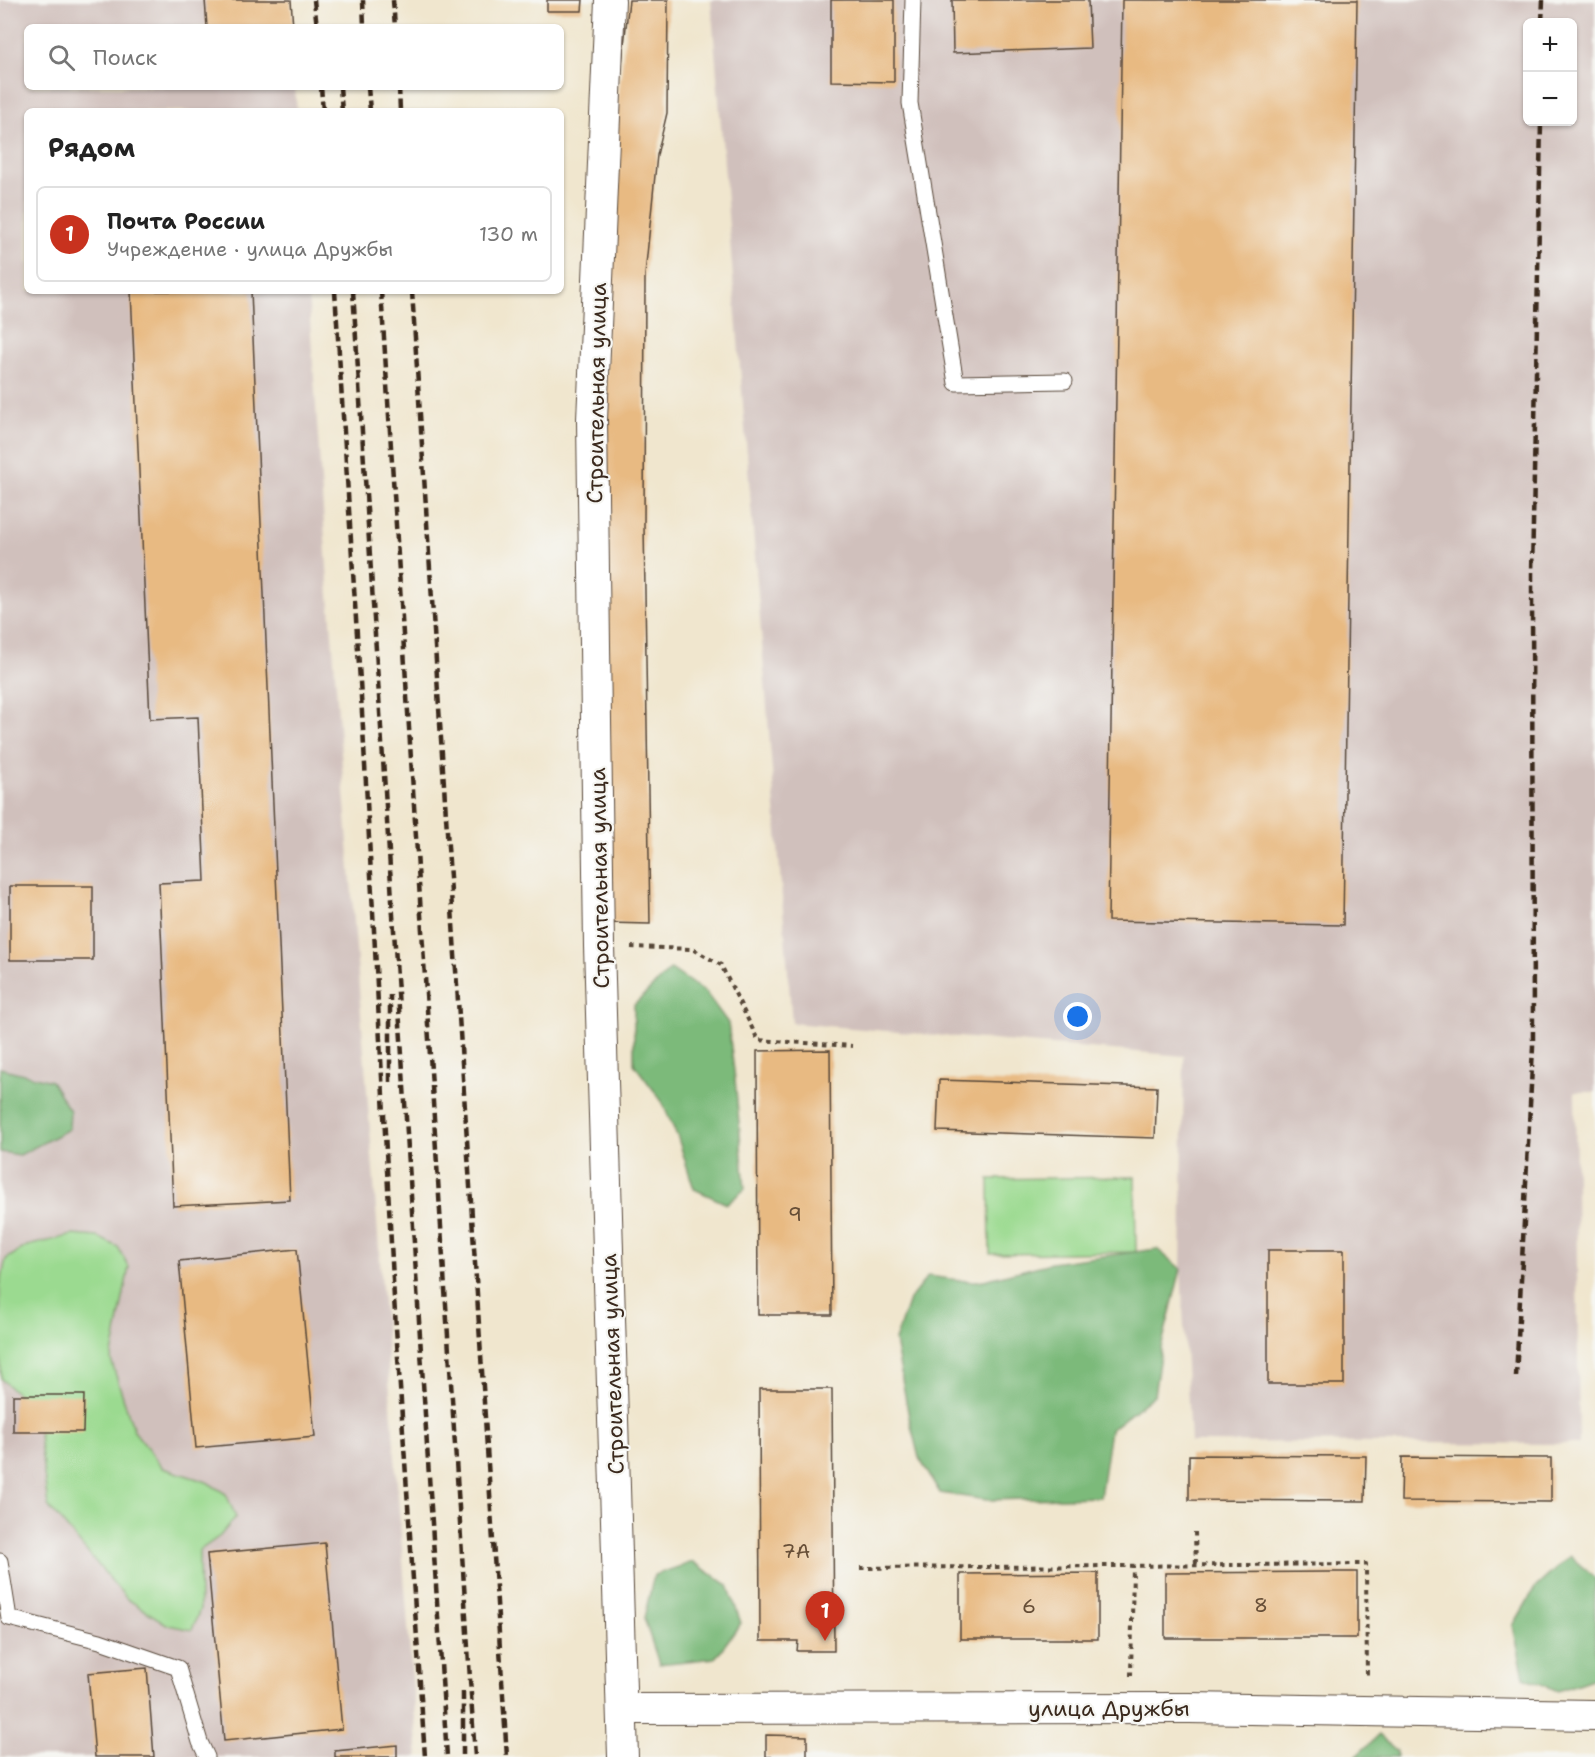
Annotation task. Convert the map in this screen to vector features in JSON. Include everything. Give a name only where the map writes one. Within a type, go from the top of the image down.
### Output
[{"type":"street","name":"Строительная улица","points":[[610,0],[592,420],[599,946],[623,1757]]},
{"type":"street","name":"улица Дружбы","points":[[622,1709],[1131,1708],[1595,1716]]},
{"type":"lane","points":[[914,0],[910,103],[956,383],[1065,381]]},
{"type":"lane","points":[[0,1561],[9,1618],[100,1641],[178,1668],[200,1742],[207,1757]]},
{"type":"path","points":[[599,946],[693,949],[721,964],[758,1040],[852,1046]]},
{"type":"path","points":[[1195,1532],[1196,1566]]},
{"type":"path","points":[[860,1568],[1366,1564],[1367,1711]]},
{"type":"path","points":[[1131,1708],[1133,1566]]},
{"type":"shaded area","points":[[0,0],[289,0],[291,24],[24,24],[24,90],[295,90],[297,108],[24,108],[24,294],[308,294],[328,582],[418,1757],[0,1757]]},
{"type":"shaded area","points":[[711,0],[1595,0],[1595,1092],[1575,1092],[1579,1444],[1190,1442],[1181,1269],[1184,1056],[792,1023]]},
{"type":"green space","points":[[671,969],[706,993],[728,1023],[745,1189],[727,1204],[694,1189],[678,1138],[661,1100],[634,1064],[634,1005]]},
{"type":"green space","points":[[0,1068],[51,1081],[70,1111],[69,1129],[20,1155],[0,1152]]},
{"type":"green space","points":[[1135,1177],[1136,1252],[990,1254],[989,1179]]},
{"type":"green space","points":[[73,1235],[98,1237],[118,1247],[129,1267],[111,1360],[134,1431],[163,1468],[207,1482],[226,1494],[236,1517],[220,1536],[199,1551],[200,1609],[192,1630],[168,1625],[127,1599],[48,1506],[36,1411],[1,1379],[0,1286],[6,1259],[27,1246]]},
{"type":"green space","points":[[1157,1249],[1181,1269],[1161,1348],[1154,1395],[1110,1430],[1100,1497],[987,1500],[940,1493],[919,1458],[895,1341],[909,1300],[928,1276],[980,1281],[1051,1263]]},
{"type":"green space","points":[[1570,1556],[1595,1578],[1595,1678],[1558,1691],[1524,1677],[1513,1626],[1535,1588]]},
{"type":"green space","points":[[693,1562],[728,1585],[741,1623],[715,1658],[659,1664],[644,1618],[654,1575]]},
{"type":"green space","points":[[1379,1735],[1397,1751],[1397,1757],[1355,1757]]},
{"type":"building","points":[[205,0],[291,0],[293,24],[207,24]]},
{"type":"building","points":[[547,0],[583,0],[582,11],[547,11]]},
{"type":"building","points":[[629,0],[668,0],[667,113],[657,155],[645,275],[644,525],[650,924],[607,923],[606,210]]},
{"type":"building","points":[[831,0],[894,0],[894,82],[831,81]]},
{"type":"building","points":[[952,0],[1088,0],[1090,48],[953,53]]},
{"type":"building","points":[[1122,0],[1357,0],[1343,925],[1108,921]]},
{"type":"building","points":[[131,294],[251,294],[290,1200],[173,1206],[159,883],[205,881],[198,717],[150,719]]},
{"type":"building","points":[[10,886],[93,886],[93,960],[10,960]]},
{"type":"building","points":[[830,1050],[832,1315],[758,1315],[757,1051]]},
{"type":"building","points":[[939,1080],[1157,1087],[1155,1138],[937,1131]]},
{"type":"building","points":[[297,1249],[315,1437],[196,1448],[179,1261]]},
{"type":"building","points":[[1268,1250],[1344,1250],[1344,1384],[1268,1384]]},
{"type":"building","points":[[759,1389],[832,1389],[834,1651],[797,1651],[798,1641],[760,1641]]},
{"type":"building","points":[[13,1395],[84,1395],[83,1432],[13,1432]]},
{"type":"building","points":[[1189,1455],[1366,1456],[1365,1501],[1189,1500]]},
{"type":"building","points":[[1402,1457],[1551,1458],[1551,1502],[1401,1501]]},
{"type":"building","points":[[325,1543],[342,1729],[224,1741],[207,1554]]},
{"type":"building","points":[[1357,1572],[1357,1638],[1165,1638],[1165,1573]]},
{"type":"building","points":[[1098,1573],[1098,1639],[960,1639],[960,1574]]},
{"type":"building","points":[[147,1668],[154,1757],[95,1757],[88,1673]]},
{"type":"building","points":[[766,1735],[807,1736],[807,1757],[766,1757]]},
{"type":"building","points":[[397,1745],[397,1757],[335,1757],[335,1751]]},
{"type":"railway","points":[[314,0],[317,24]]},
{"type":"railway","points":[[363,0],[364,24]]},
{"type":"railway","points":[[393,0],[395,24]]},
{"type":"railway","points":[[1542,18],[1543,0]]},
{"type":"railway","points":[[321,90],[323,108]]},
{"type":"railway","points":[[340,90],[342,108]]},
{"type":"railway","points":[[368,90],[370,108]]},
{"type":"railway","points":[[399,90],[400,108]]},
{"type":"railway","points":[[1516,1377],[1533,1047],[1532,574],[1541,126]]},
{"type":"railway","points":[[335,294],[363,728],[394,1298],[425,1757]]},
{"type":"railway","points":[[353,294],[447,1757]]},
{"type":"railway","points":[[381,294],[475,1757]]},
{"type":"railway","points":[[412,294],[507,1757]]},
{"type":"railway","points":[[390,995],[390,1082]]},
{"type":"railway","points":[[463,1692],[463,1757]]},
{"type":"place","name":"Почта России","points":[[825,1641]]}]
